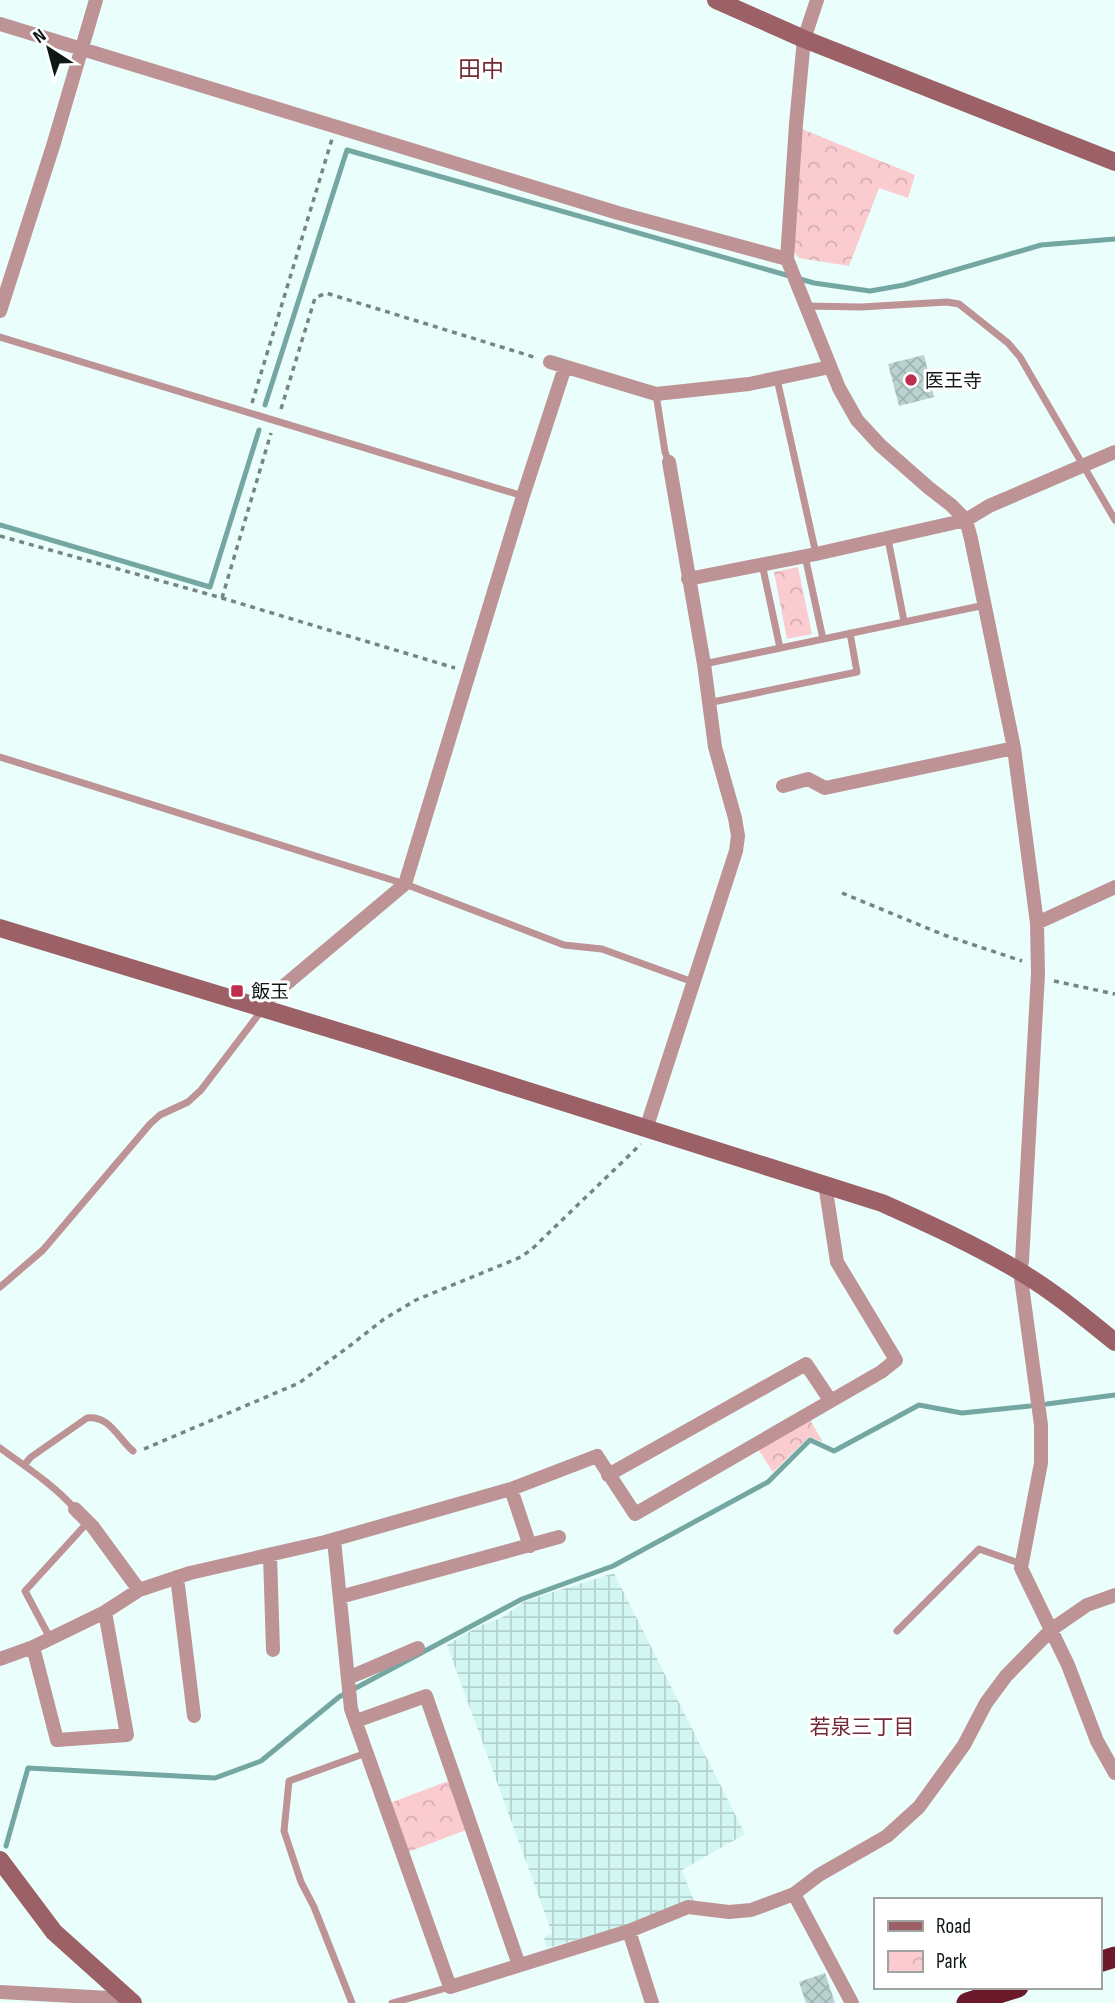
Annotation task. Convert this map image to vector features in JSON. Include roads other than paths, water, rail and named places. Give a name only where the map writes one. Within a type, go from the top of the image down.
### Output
[{"type":"highway","points":[[967,2003],[1012,1989]]},
{"type":"street","points":[[0,311],[96,0]]},
{"type":"street","points":[[716,0],[804,39],[1115,162]]},
{"type":"street","points":[[817,0],[804,39],[787,259],[839,388],[857,420],[880,445],[966,520],[985,605],[1014,748],[1037,923],[1038,978],[1020,1271],[1041,1425],[1041,1463],[1021,1568],[1068,1665],[1097,1741],[1115,1773]]},
{"type":"street","points":[[0,24],[618,213],[787,259]]},
{"type":"street","points":[[550,362],[656,394],[749,384],[830,367]]},
{"type":"street","points":[[262,1010],[267,1000],[405,884],[565,367]]},
{"type":"street","points":[[688,579],[888,539],[966,520],[989,506],[1115,452]]},
{"type":"street","points":[[646,1129],[736,850],[738,836],[715,747],[704,664],[669,463]]},
{"type":"street","points":[[783,786],[808,779],[825,788],[1014,748]]},
{"type":"street","points":[[1037,923],[1115,887]]},
{"type":"street","points":[[0,928],[370,1041],[882,1203],[1020,1271],[1115,1342]]},
{"type":"street","points":[[0,1659],[33,1647],[105,1612],[139,1590],[177,1577],[334,1539],[511,1489],[597,1456],[635,1514],[881,1372],[896,1360],[837,1262],[825,1184]]},
{"type":"street","points":[[608,1475],[806,1364],[830,1400]]},
{"type":"street","points":[[511,1489],[530,1546]]},
{"type":"street","points":[[75,1509],[93,1527],[139,1590]]},
{"type":"street","points":[[340,1597],[559,1537]]},
{"type":"street","points":[[334,1539],[349,1688],[356,1721],[450,1987],[629,1931],[688,1908],[729,1912],[751,1910],[794,1894],[819,1875],[887,1836],[919,1807],[964,1745],[986,1703],[1006,1676],[1052,1629],[1087,1605],[1115,1595]]},
{"type":"street","points":[[270,1555],[273,1650]]},
{"type":"street","points":[[177,1577],[194,1716]]},
{"type":"street","points":[[33,1647],[57,1740],[127,1735],[105,1612]]},
{"type":"street","points":[[349,1688],[418,1648]]},
{"type":"street","points":[[356,1721],[426,1696],[519,1965]]},
{"type":"street","points":[[0,1860],[54,1932],[131,2001]]},
{"type":"street","points":[[794,1894],[852,2003]]},
{"type":"street","points":[[629,1931],[652,2003]]},
{"type":"street","points":[[0,1992],[27,1998],[131,2001]]},
{"type":"lane","points":[[805,306],[861,307],[947,302],[959,304],[1008,343],[1020,357],[1115,520]]},
{"type":"lane","points":[[0,337],[523,496]]},
{"type":"lane","points":[[777,379],[811,555],[823,639]]},
{"type":"lane","points":[[656,394],[669,463]]},
{"type":"lane","points":[[888,539],[904,621]]},
{"type":"lane","points":[[762,565],[780,648]]},
{"type":"lane","points":[[704,664],[985,605]]},
{"type":"lane","points":[[708,703],[857,672],[850,633]]},
{"type":"lane","points":[[0,758],[405,884],[564,945],[603,949],[694,982]]},
{"type":"lane","points":[[0,1287],[43,1250],[150,1124],[160,1115],[188,1102],[201,1090],[262,1010]]},
{"type":"lane","points":[[24,1465],[31,1457],[87,1418],[94,1417],[102,1419],[112,1427],[133,1451]]},
{"type":"lane","points":[[0,1448],[75,1509]]},
{"type":"lane","points":[[50,1638],[25,1591],[88,1522]]},
{"type":"lane","points":[[897,1631],[979,1549],[1022,1564]]},
{"type":"lane","points":[[352,2003],[314,1907],[301,1882],[284,1831],[289,1781],[367,1752]]},
{"type":"lane","points":[[392,2003],[450,1987]]},
{"type":"waterway","points":[[265,405],[347,150],[814,283],[870,291],[904,285],[1041,245],[1115,239]]},
{"type":"waterway","points":[[0,525],[210,587],[259,430]]},
{"type":"waterway","points":[[1047,1404],[1115,1395]]},
{"type":"waterway","points":[[6,1846],[28,1768],[215,1778],[261,1761],[339,1697],[522,1599],[613,1566],[768,1482],[810,1440],[834,1451],[919,1405],[962,1413],[1030,1406]]},
{"type":"place","name":"医王寺","points":[[911,380]]},
{"type":"place","name":"飯玉","points":[[237,991]]},
{"type":"district","name":"田中","points":[[481,69]]},
{"type":"district","name":"若泉三丁目","points":[[862,1727]]}]
